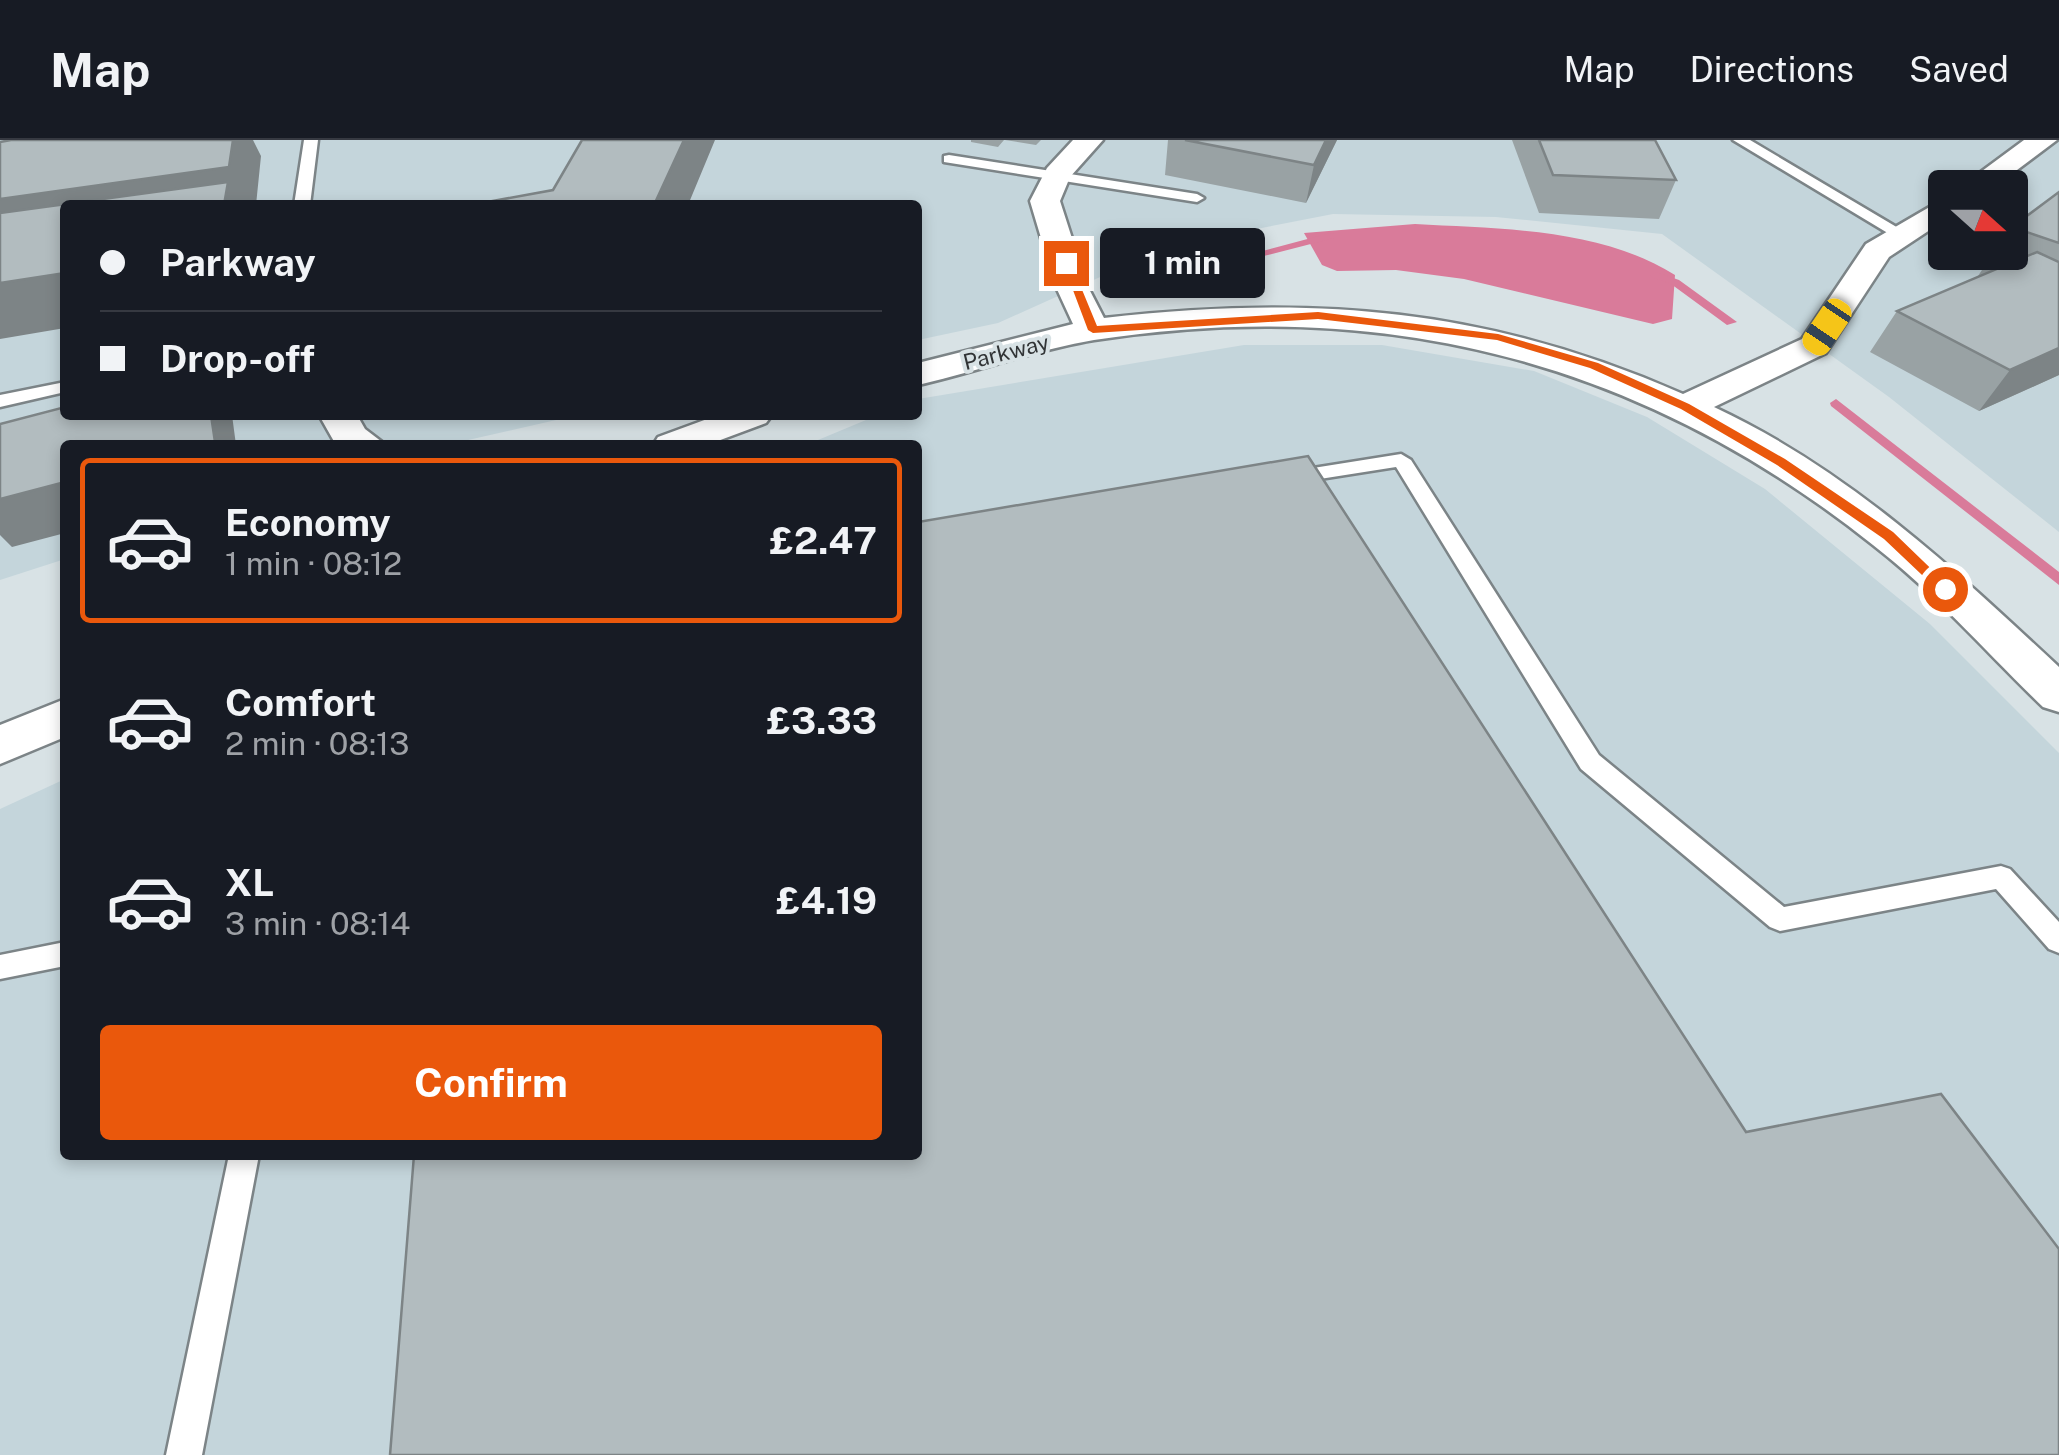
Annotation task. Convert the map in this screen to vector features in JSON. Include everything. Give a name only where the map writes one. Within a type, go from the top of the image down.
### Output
[{"type":"street","points":[[1089,140],[1057,174],[1046,201],[1072,285],[1093,330]]},
{"type":"street","points":[[1999,170],[2043,140]]},
{"type":"street","points":[[1685,406],[1814,346],[1877,251],[1928,218]]},
{"type":"street","name":"Parkway","points":[[922,373],[1093,330],[1318,316],[1417,324],[1498,337],[1594,366],[1685,406],[1781,462],[1888,536],[2059,695]]},
{"type":"street","points":[[341,420],[350,436],[358,440]]},
{"type":"street","points":[[686,440],[740,420]]},
{"type":"street","points":[[0,745],[60,718]]},
{"type":"lane","points":[[303,200],[311,140]]},
{"type":"lane","points":[[1740,140],[1902,235]]},
{"type":"lane","points":[[949,159],[1197,198]]},
{"type":"lane","points":[[0,401],[60,388]]},
{"type":"lane","points":[[1266,481],[1401,460],[1590,762],[1780,918],[2001,878],[2059,940]]},
{"type":"lane","points":[[0,966],[60,955]]},
{"type":"lane","points":[[184,1455],[243,1160]]},
{"type":"shaded area","points":[[0,140],[2059,140],[2059,532],[1889,397],[1662,234],[1496,217],[1333,214],[1169,246],[998,323],[922,339],[922,200],[60,200],[60,420],[556,420],[468,440],[60,440],[60,561],[0,580]]},
{"type":"shaded area","points":[[1415,224],[1550,234],[1615,248],[1675,275],[1672,319],[1653,324],[1464,279],[1396,270],[1337,271],[1322,265],[1304,233]]},
{"type":"shaded area","points":[[1244,345],[1382,345],[1534,371],[1647,417],[1765,489],[1930,624],[2059,753],[2059,1455],[0,1455],[0,809],[60,781],[60,1160],[922,1160],[922,440],[818,440],[866,420],[922,420],[922,398]]},
{"type":"building","points":[[233,140],[229,167],[0,199],[0,142]]},
{"type":"building","points":[[582,140],[684,140],[656,200],[498,200],[553,190]]},
{"type":"building","points":[[1185,140],[1326,140],[1314,165]]},
{"type":"building","points":[[1539,140],[1655,140],[1676,180],[1553,175]]},
{"type":"building","points":[[228,182],[225,200],[96,200]]},
{"type":"building","points":[[2059,192],[2059,243],[2028,232],[2028,215]]},
{"type":"building","points":[[60,205],[60,274],[0,283],[0,213]]},
{"type":"building","points":[[2037,252],[2059,262],[2059,348],[2010,370],[1897,311],[1994,270],[2028,270],[2028,256]]},
{"type":"building","points":[[60,408],[60,420],[212,420],[215,440],[60,440],[60,483],[0,499],[0,424]]},
{"type":"building","points":[[1308,456],[1746,1132],[1941,1094],[2059,1249],[2059,1455],[390,1455],[414,1160],[922,1160],[922,521]]},
{"type":"waterway","points":[[1178,275],[1330,236]]},
{"type":"waterway","points":[[1656,275],[1675,282],[1731,322]]},
{"type":"waterway","points":[[1836,403],[2059,580]]},
{"type":"route","points":[[1066,263],[1093,330],[1202,320],[1318,316],[1417,324],[1498,337],[1594,366],[1685,406],[1781,462],[1888,536],[1945,589]]}]
